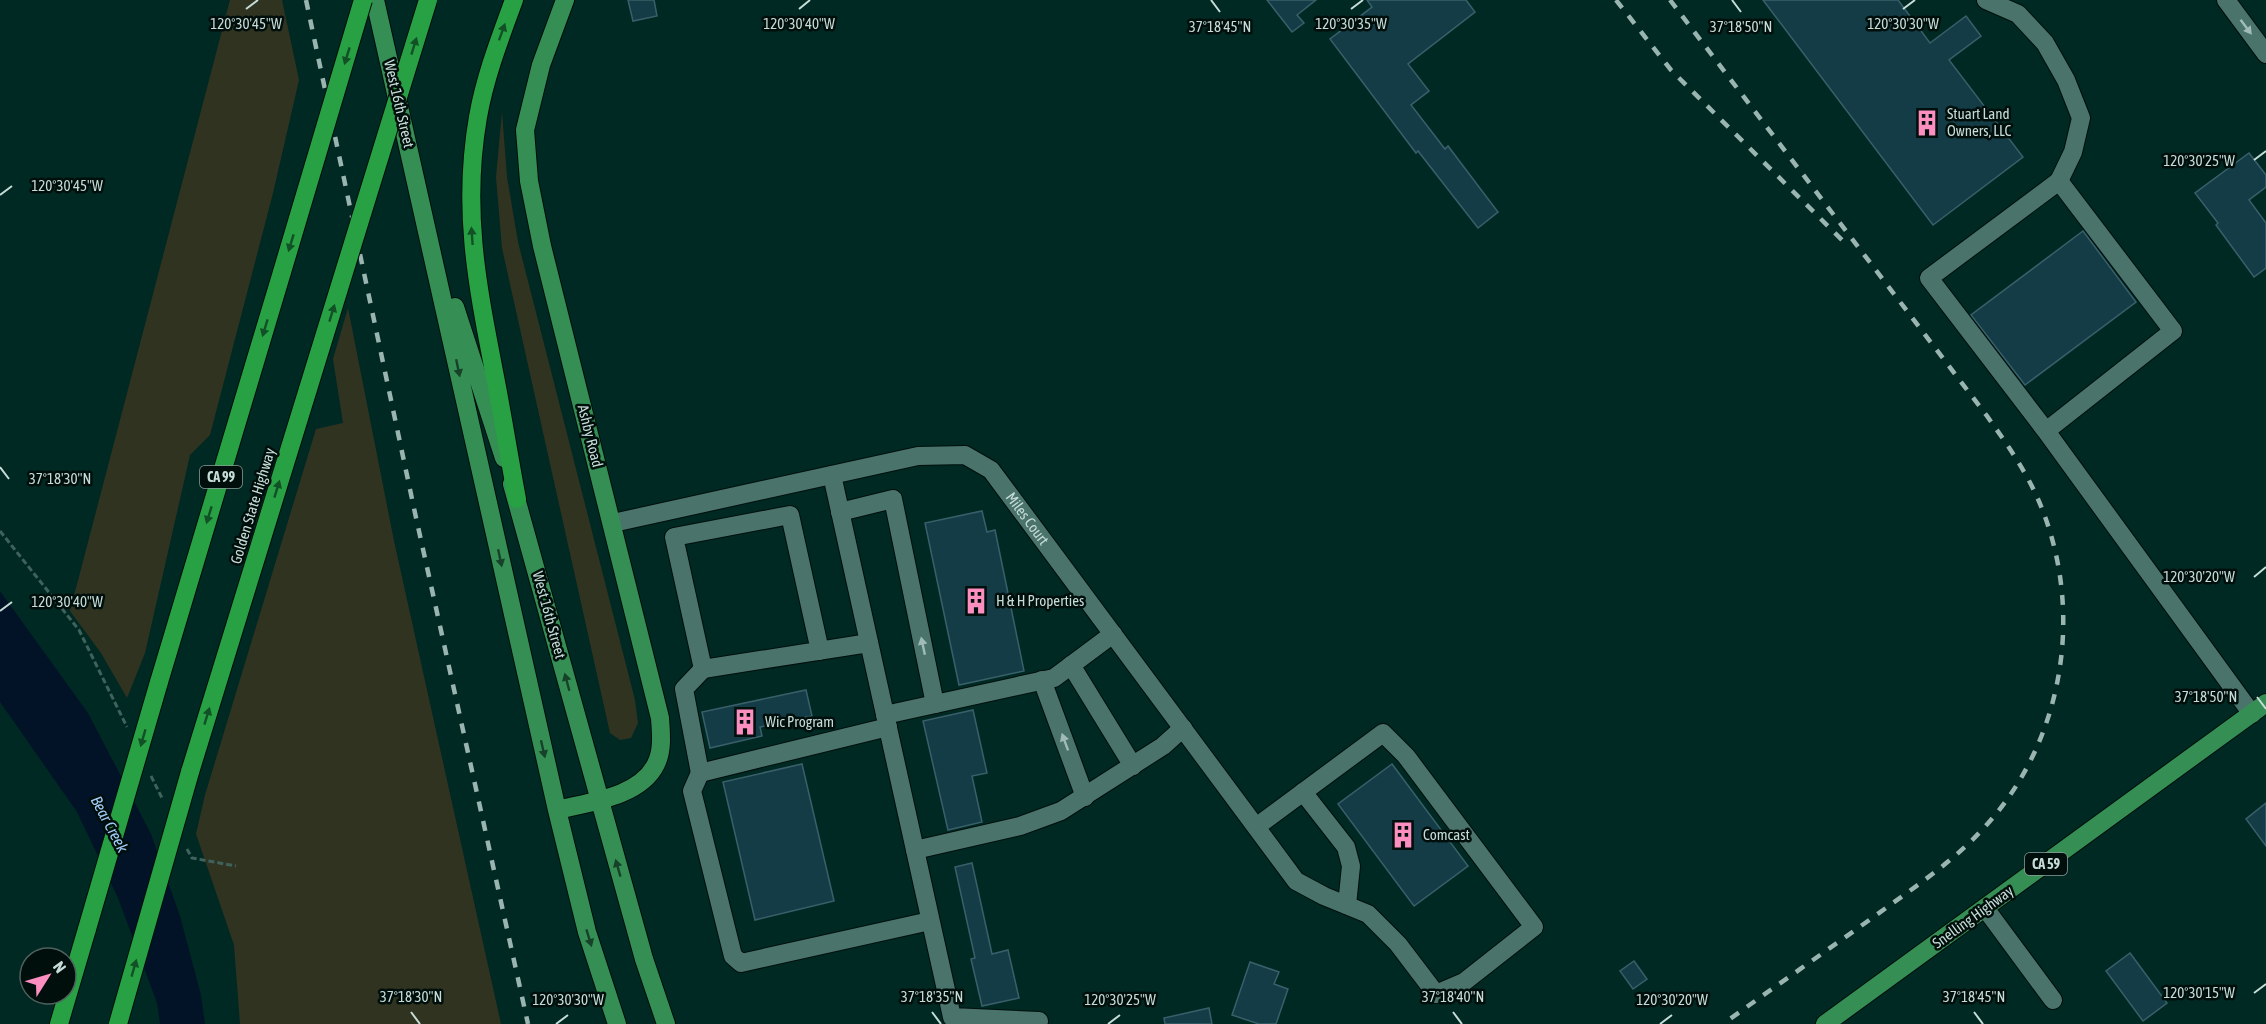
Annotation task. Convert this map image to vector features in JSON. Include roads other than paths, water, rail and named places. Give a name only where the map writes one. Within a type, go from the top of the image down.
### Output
[{"type":"highway","name":"CA 99","points":[[59,1024],[363,0]]},
{"type":"highway","name":"Golden State Highway","points":[[118,1024],[190,772],[428,0]]},
{"type":"highway","points":[[514,0],[491,63],[478,117],[471,173],[471,233],[478,294],[517,499]]},
{"type":"main road","name":"West 16th Street","points":[[375,0],[557,810],[587,932],[617,1024]]},
{"type":"main road","name":"Ashby Road","points":[[557,810],[627,791],[644,780],[656,764],[661,743],[660,718],[542,246],[529,181],[525,130],[541,65],[565,0]]},
{"type":"main road","name":"West 16th Street","points":[[423,208],[517,499],[644,959],[666,1024]]},
{"type":"main road","name":"Snelling Highway","points":[[1829,1023],[2259,708]]},
{"type":"street","points":[[1986,0],[2018,15],[2045,43],[2066,80],[2081,118],[2073,152],[2059,181],[1929,278],[2259,708]]},
{"type":"street","points":[[2226,0],[2266,54]]},
{"type":"street","points":[[2046,431],[2173,331],[2059,181]]},
{"type":"street","name":"Miles Court","points":[[613,523],[918,456],[965,455],[991,470],[1296,881],[1347,905]]},
{"type":"street","points":[[832,475],[952,1017],[1039,1021]]},
{"type":"street","points":[[840,512],[893,499],[935,704]]},
{"type":"street","points":[[703,669],[674,537],[790,515],[820,651]]},
{"type":"street","points":[[700,773],[887,721],[935,704],[1054,678],[1113,634]]},
{"type":"street","points":[[869,643],[703,669],[684,689],[700,773],[692,791],[733,956],[741,963],[930,921]]},
{"type":"street","points":[[1071,665],[1133,766]]},
{"type":"street","points":[[1042,680],[1085,797]]},
{"type":"street","points":[[915,850],[1020,826],[1061,812],[1133,766],[1183,728]]},
{"type":"street","points":[[1256,827],[1303,792],[1383,733],[1406,756],[1534,927],[1464,982],[1436,994],[1398,944],[1368,914],[1347,905],[1351,866],[1346,847],[1303,792]]},
{"type":"street","points":[[1985,908],[2053,1000]]},
{"type":"water","name":"Bear Creek","points":[[0,591],[88,713],[151,834],[180,916],[201,995],[205,1024],[160,1024],[157,1003],[118,898],[77,812],[0,702]]},
{"type":"railway","points":[[306,0],[415,513],[528,1024]]},
{"type":"railway","points":[[1616,0],[1671,70],[1848,246]]},
{"type":"railway","points":[[1670,0],[1987,416],[2011,451],[2033,488],[2044,514],[2056,555],[2062,597],[2063,639],[2058,681],[2047,722],[2030,761],[2008,798],[1981,831],[1935,872],[1723,1024]]},
{"type":"place","name":"Stuart Land Owners, LLC","points":[[1927,123]]},
{"type":"place","name":"H & H Properties","points":[[976,601]]},
{"type":"place","name":"Wic Program","points":[[745,722]]},
{"type":"place","name":"Comcast","points":[[1403,835]]}]
